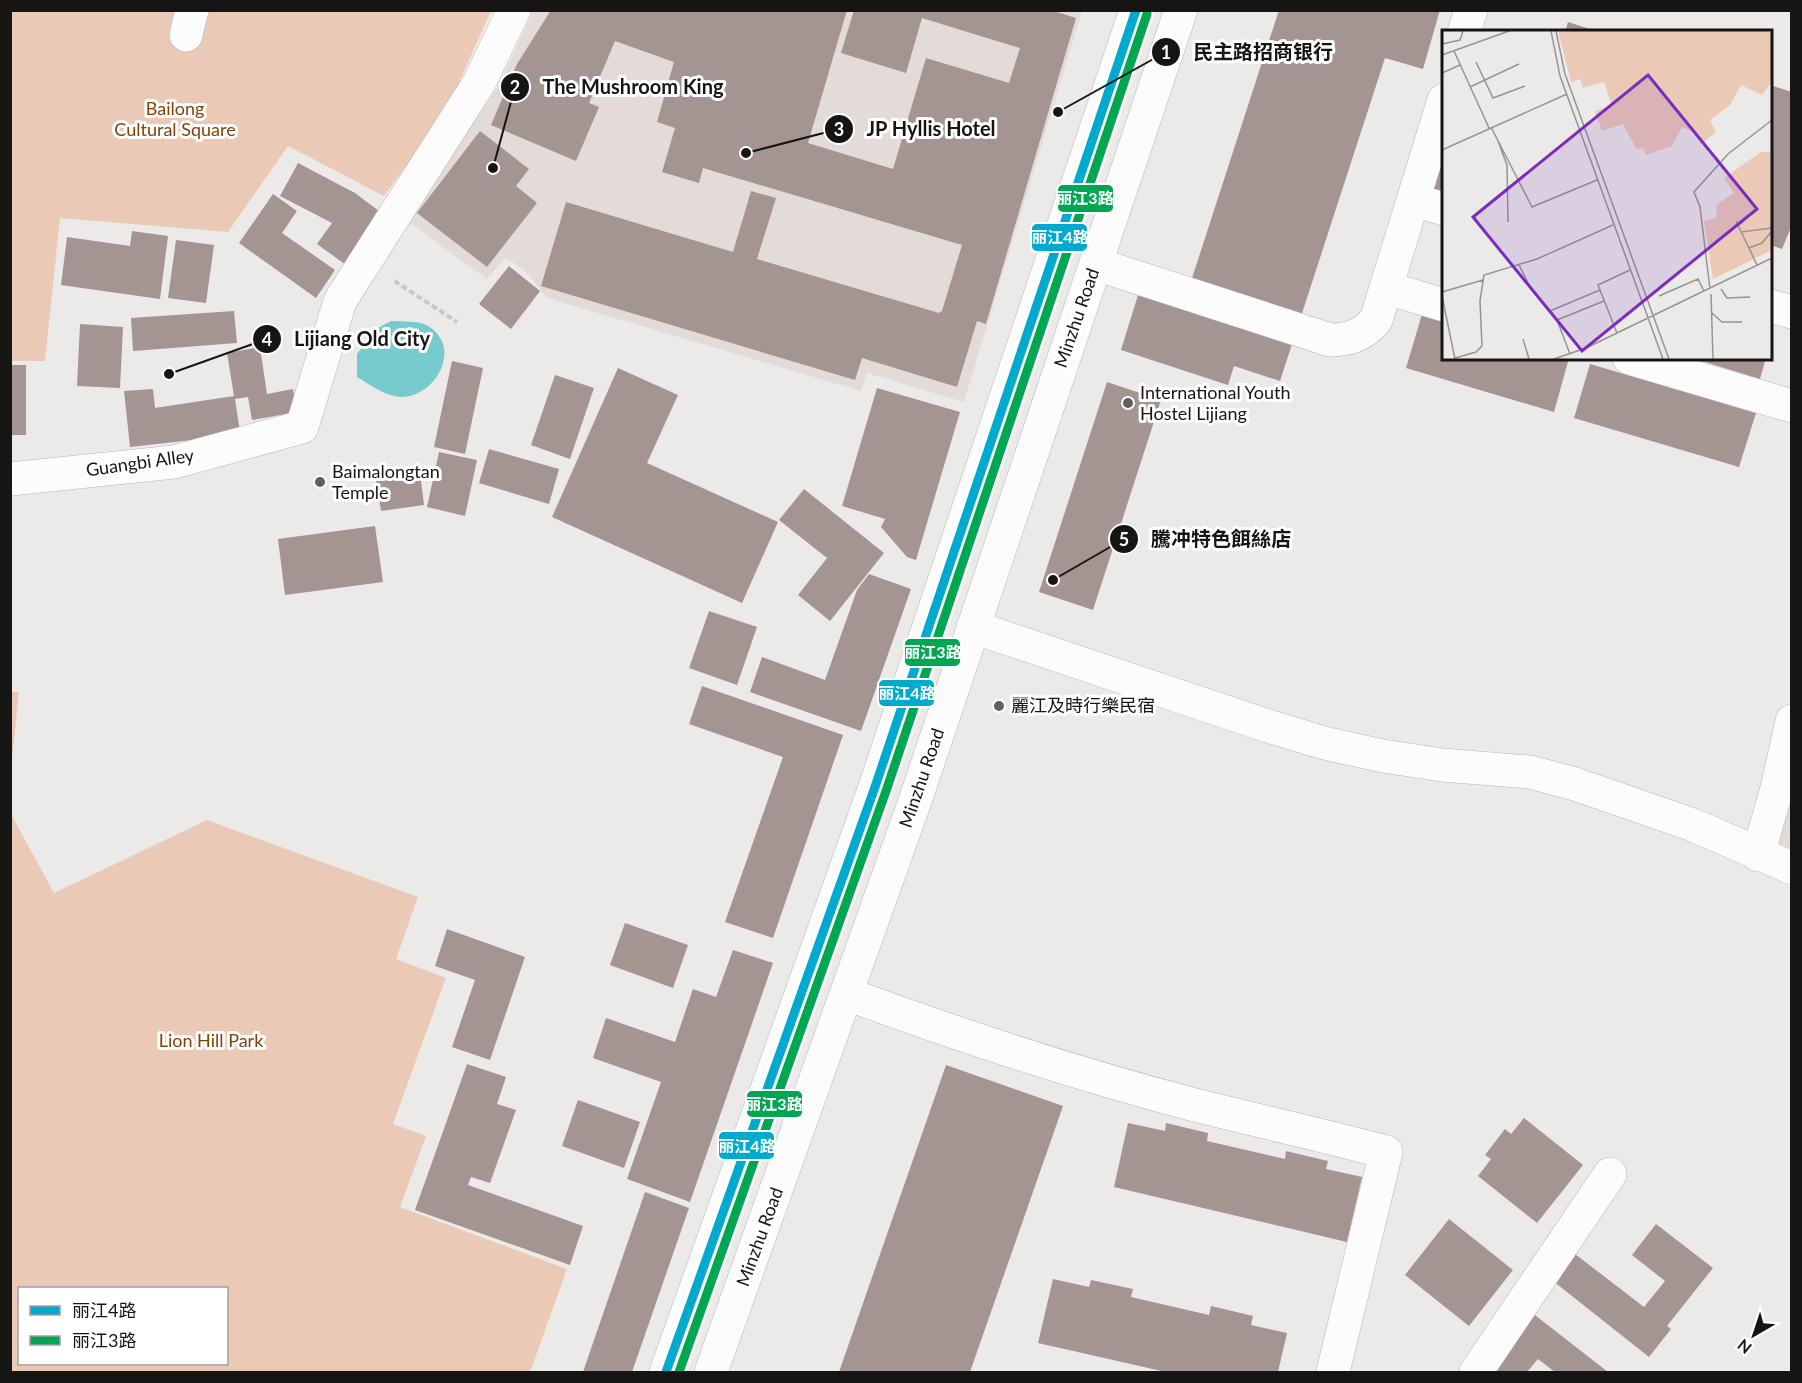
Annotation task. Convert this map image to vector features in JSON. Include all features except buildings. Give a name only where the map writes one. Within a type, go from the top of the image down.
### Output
[{"type":"main road","points":[[376,244],[479,83],[514,10]]},
{"type":"main road","points":[[666,1372],[875,787],[1136,10]]},
{"type":"main road","name":"Minzhu Road","points":[[711,1372],[915,801],[1181,10]]},
{"type":"main road","points":[[1465,30],[1471,10]]},
{"type":"main road","points":[[1096,264],[1330,340],[1356,336],[1376,321],[1386,288],[1428,205],[1442,107]]},
{"type":"main road","name":"Guangbi Alley","points":[[10,479],[174,462],[302,427],[340,301],[376,244]]},
{"type":"main road","points":[[1386,288],[1442,304]]},
{"type":"main road","points":[[1772,307],[1791,312]]},
{"type":"main road","points":[[1636,360],[1791,406]]},
{"type":"main road","points":[[974,627],[1324,743],[1383,756],[1442,765],[1530,772],[1575,784],[1693,825],[1791,868]]},
{"type":"main road","points":[[1758,855],[1777,788],[1791,721]]},
{"type":"main road","points":[[847,994],[987,1044],[1091,1076],[1196,1105],[1386,1152],[1333,1372]]},
{"type":"main road","points":[[1476,1372],[1610,1174]]},
{"type":"path","points":[[376,244],[407,265],[396,282],[457,322]]},
{"type":"shaded area","points":[[533,11],[1082,11],[964,402],[867,373],[861,391],[547,298],[527,273],[506,257],[487,279],[406,220],[498,87]]},
{"type":"shaded area","points":[[1791,747],[1791,850],[1773,842]]},
{"type":"green space","name":"Bailong Cultural Square","points":[[10,11],[491,11],[447,109],[384,196],[288,146],[228,232],[60,218],[45,361],[11,361]]},
{"type":"green space","points":[[10,692],[19,692],[11,769]]},
{"type":"green space","name":"Lion Hill Park","points":[[11,814],[54,893],[207,820],[418,897],[396,959],[446,978],[393,1124],[426,1136],[400,1207],[567,1269],[530,1372],[11,1372]]},
{"type":"water","points":[[391,321],[424,324],[438,335],[443,345],[442,368],[427,387],[416,394],[404,397],[391,395],[357,377],[357,354],[374,330]]},
{"type":"transit line","name":"丽江4路","points":[[666,1372],[875,787],[1136,10]]},
{"type":"transit line","name":"丽江3路","points":[[679,1372],[886,791],[1147,14]]},
{"type":"place","name":"民主路招商银行","points":[[1058,112]]},
{"type":"place","name":"JP Hyllis Hotel","points":[[746,153]]},
{"type":"place","name":"The Mushroom King","points":[[493,168]]},
{"type":"place","name":"Lijiang Old City","points":[[169,374]]},
{"type":"place","name":"International Youth Hostel Lijiang","points":[[1128,403]]},
{"type":"place","name":"Baimalongtan Temple","points":[[320,482]]},
{"type":"place","name":"騰冲特色餌絲店","points":[[1053,580]]},
{"type":"place","name":"麗江及時行樂民宿","points":[[999,706]]}]
